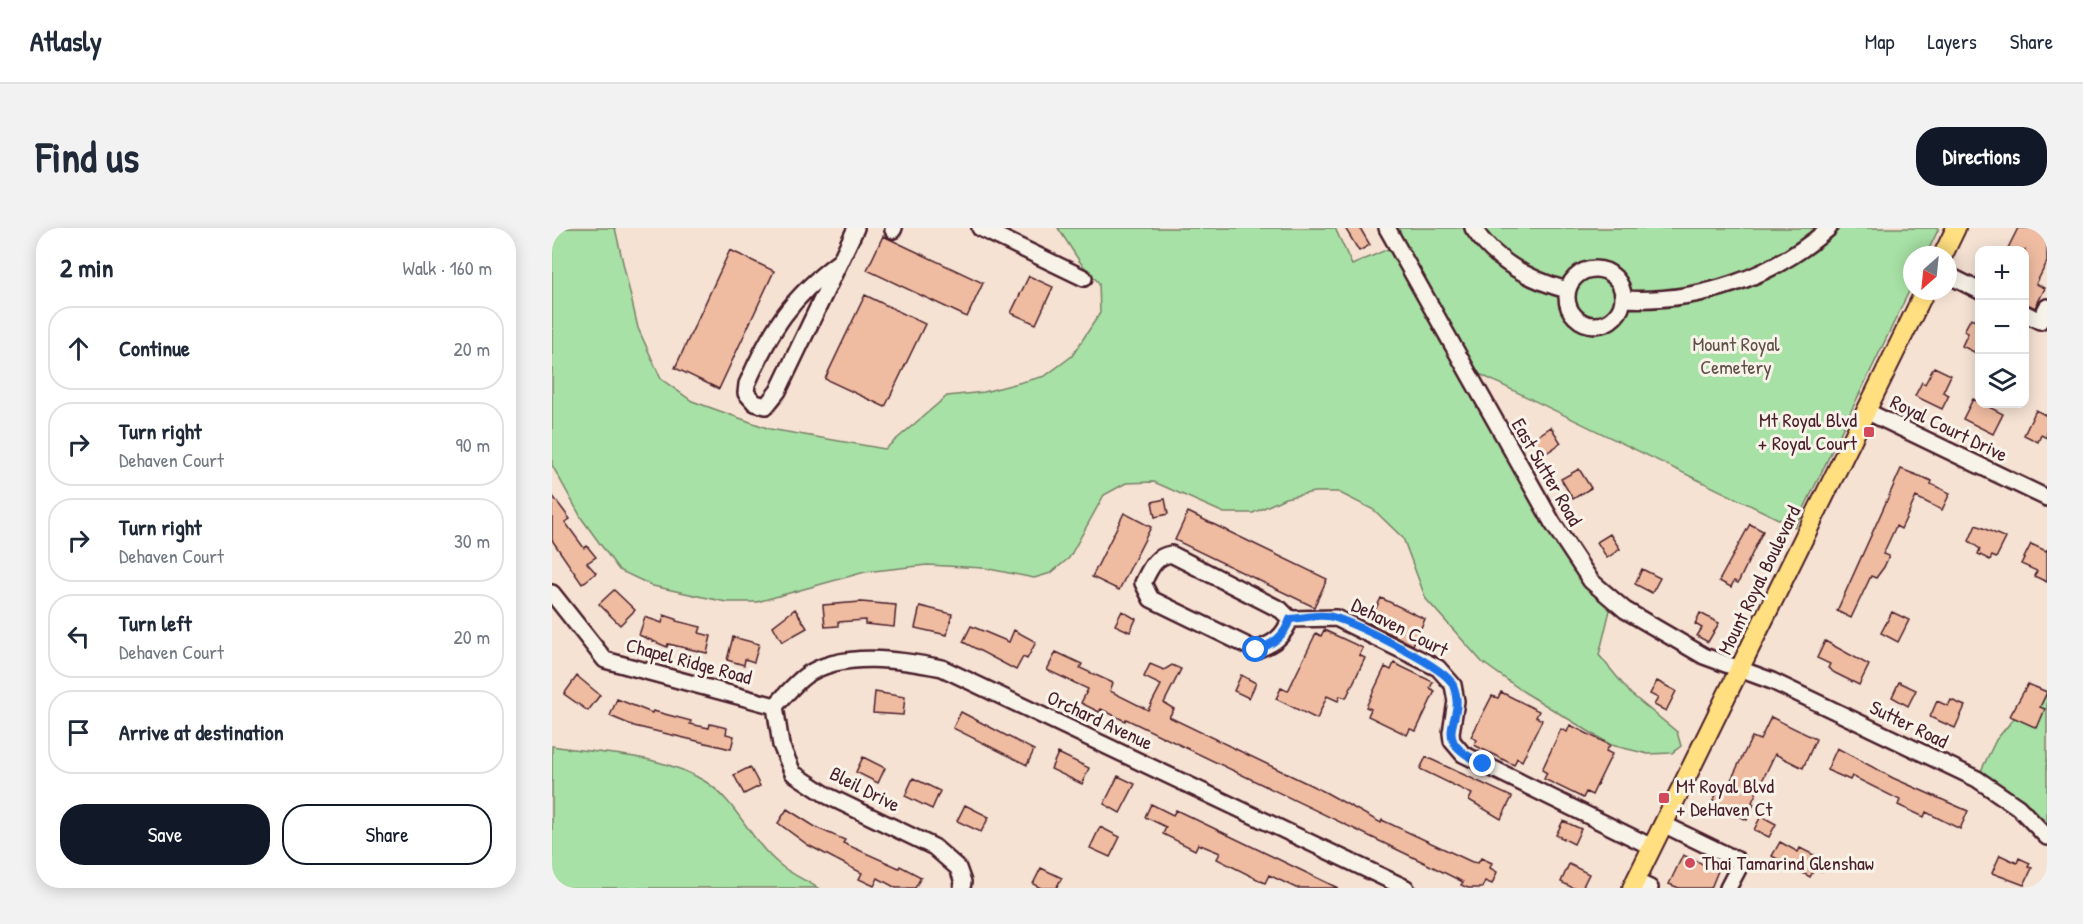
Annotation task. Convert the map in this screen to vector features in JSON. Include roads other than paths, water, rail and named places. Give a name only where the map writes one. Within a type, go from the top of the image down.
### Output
[{"type":"main road","points":[[1947,246],[1956,228]]},
{"type":"main road","name":"Mount Royal Boulevard","points":[[1639,886],[1652,847],[1663,824],[1921,300]]},
{"type":"street","points":[[840,261],[802,291],[776,326],[747,384],[746,393],[755,403],[766,406],[778,391],[856,228]]},
{"type":"street","points":[[980,228],[1084,278]]},
{"type":"street","name":"East Sutter Road","points":[[1387,228],[1552,522],[1591,581],[1612,602],[1656,628],[1704,656],[1740,669]]},
{"type":"street","points":[[1473,228],[1492,250],[1519,271],[1568,290]]},
{"type":"street","points":[[1623,299],[1677,297],[1736,283],[1790,257],[1829,228]]},
{"type":"street","points":[[1598,269],[1618,280],[1623,299],[1614,317],[1601,324],[1588,324],[1571,311],[1567,297],[1568,290],[1577,274],[1585,270],[1598,269]]},
{"type":"street","points":[[1957,280],[1975,288]]},
{"type":"street","points":[[2029,315],[2040,321],[2047,307]]},
{"type":"street","name":"Royal Court Drive","points":[[1866,411],[2047,498]]},
{"type":"street","points":[[1170,554],[1281,610],[1290,619],[1286,632],[1270,645],[1256,650],[1151,599],[1143,583],[1154,562],[1160,556],[1170,554]]},
{"type":"street","name":"Chapel Ridge Road","points":[[552,593],[605,660],[775,706]]},
{"type":"street","name":"Dehaven Court","points":[[1290,619],[1336,618],[1438,668],[1453,685],[1455,701],[1452,741],[1463,754],[1652,847]]},
{"type":"street","name":"Orchard Avenue","points":[[775,706],[806,676],[832,664],[893,659],[942,668],[1406,888]]},
{"type":"street","name":"Sutter Road","points":[[1740,669],[1772,681],[1977,779],[2007,798],[2047,837]]},
{"type":"street","name":"Bleil Drive","points":[[775,706],[781,746],[793,773],[828,796],[934,847],[958,868],[963,882],[962,888]]},
{"type":"street","points":[[1663,824],[1737,860],[1739,867],[1728,888]]},
{"type":"place","name":"Mt Royal Blvd + Royal Court","points":[[1869,432]]},
{"type":"place","name":"Mt Royal Blvd + DeHaven Ct","points":[[1664,798]]},
{"type":"place","name":"Thai Tamarind Glenshaw","points":[[1690,863]]},
{"type":"park label","name":"Mount Royal Cemetery","points":[[1736,356]]}]
